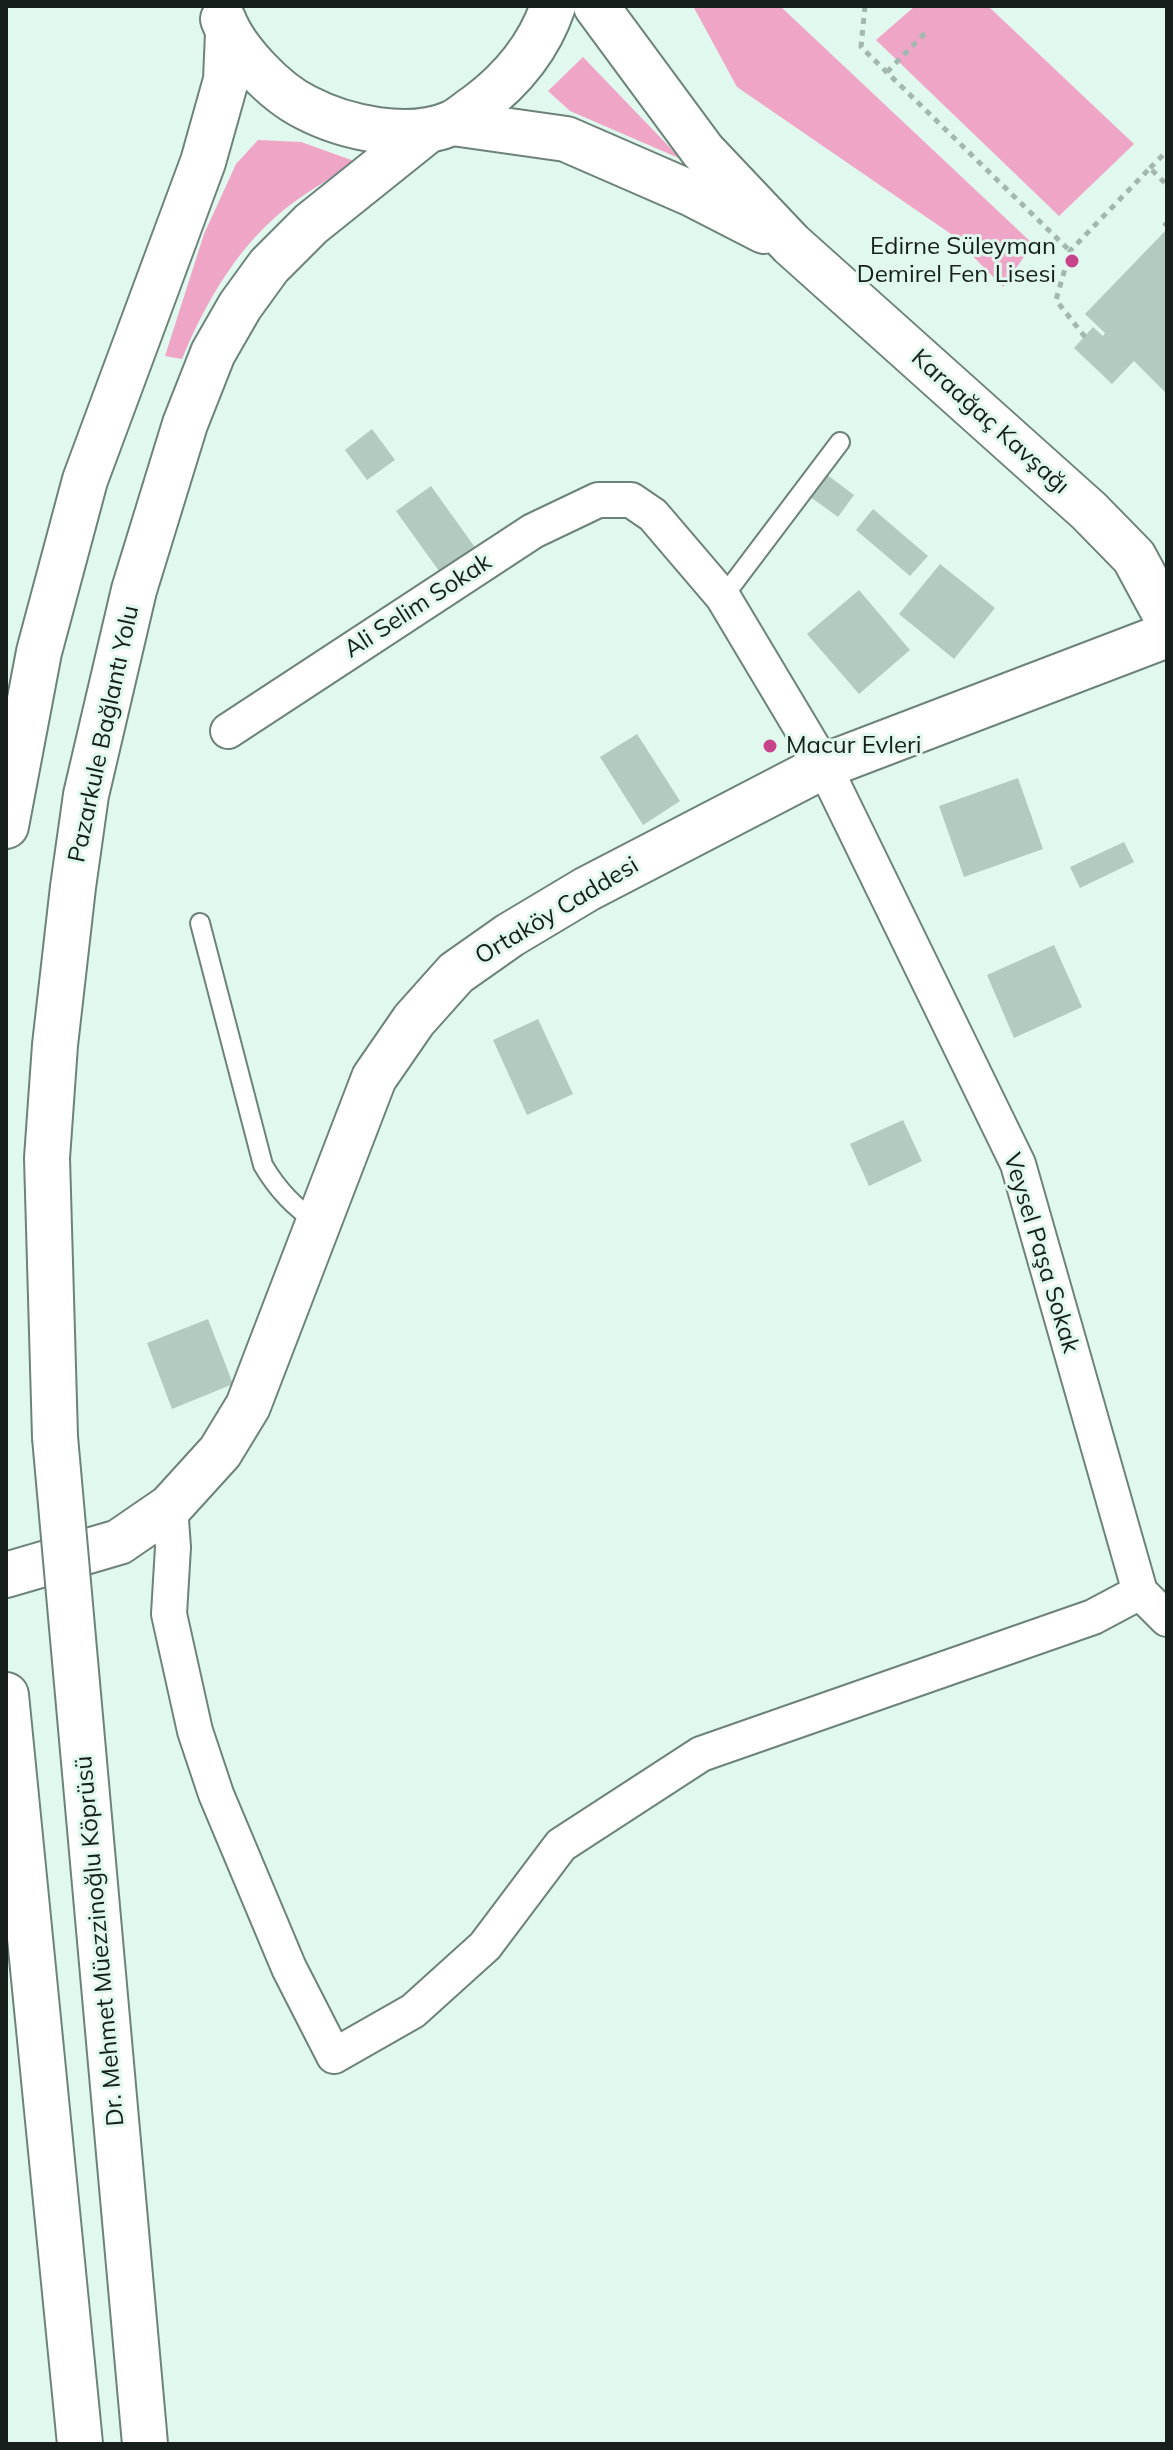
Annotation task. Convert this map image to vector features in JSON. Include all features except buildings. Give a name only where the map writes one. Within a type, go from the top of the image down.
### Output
[{"type":"main road","name":"Pazarkule Bağlantı Yolu","points":[[55,1437],[47,1158],[55,1045],[73,887],[86,795],[134,590],[185,424],[213,353],[240,306],[269,266],[311,224],[440,127],[494,93],[526,60],[553,6]]},
{"type":"main road","name":"Karaağaç Kavşağı","points":[[596,6],[703,151],[791,244],[1089,511],[1134,557],[1167,618]]},
{"type":"main road","name":"Karaağaç Kavşağı","points":[[223,19],[264,76],[303,106],[340,122],[380,131],[440,127],[566,139],[690,193],[791,244]]},
{"type":"main road","points":[[6,826],[39,652],[85,480],[203,162],[226,80],[223,19]]},
{"type":"main road","name":"Ortaköy Caddesi","points":[[6,1575],[119,1542],[170,1507],[220,1452],[248,1406],[374,1078],[414,1020],[456,973],[510,935],[587,889],[824,766],[1167,635]]},
{"type":"main road","name":"Dr. Mehmet Müezzinoğlu Köprüsü","points":[[55,1437],[145,2444]]},
{"type":"main road","points":[[6,1695],[80,2444]]},
{"type":"street","name":"Veysel Paşa Sokak","points":[[616,499],[631,500],[653,515],[723,597],[824,766],[1018,1164],[1140,1592],[1167,1619]]},
{"type":"street","name":"Ali Selim Sokak","points":[[228,731],[533,531],[598,500],[616,499]]},
{"type":"street","points":[[170,1507],[173,1547],[169,1614],[195,1731],[216,1794],[289,1968],[334,2056],[413,2011],[485,1946],[561,1845],[701,1754],[1093,1617],[1140,1592]]},
{"type":"lane","points":[[723,597],[840,442]]},
{"type":"lane","points":[[200,923],[263,1165],[291,1203],[317,1222]]},
{"type":"path","points":[[865,6],[861,47],[1070,251]]},
{"type":"path","points":[[887,72],[926,32]]},
{"type":"path","points":[[1085,337],[1056,300],[1070,251],[1167,151]]},
{"type":"path","points":[[1150,168],[1167,185]]},
{"type":"shaded area","points":[[693,6],[780,6],[1033,244],[1003,287],[951,234],[737,87]]},
{"type":"shaded area","points":[[915,6],[988,6],[1134,144],[1059,216],[876,40]]},
{"type":"shaded area","points":[[583,57],[681,159],[570,111],[548,91]]},
{"type":"shaded area","points":[[258,140],[301,142],[357,162],[298,199],[255,237],[213,295],[182,359],[165,356],[204,234],[236,164]]},
{"type":"place","name":"Edirne Süleyman Demirel Fen Lisesi","points":[[1072,261]]},
{"type":"place","name":"Macur Evleri","points":[[770,746]]}]
